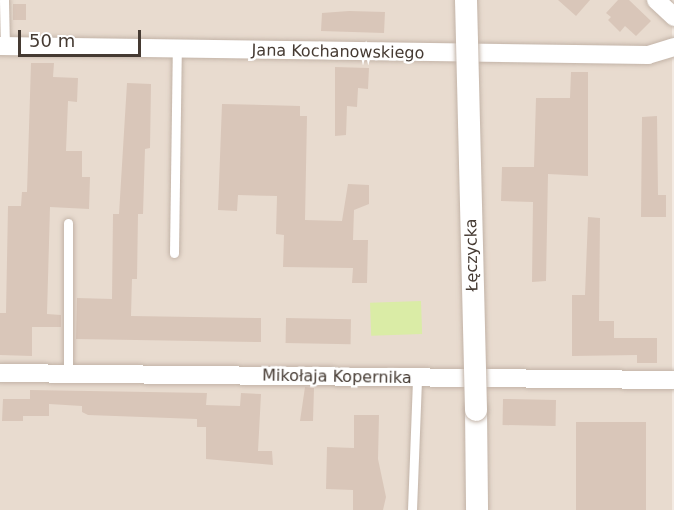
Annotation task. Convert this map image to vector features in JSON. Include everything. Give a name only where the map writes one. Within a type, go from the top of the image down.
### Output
[{"type":"street","name":"Łęczycka","points":[[466,0],[477,510]]},
{"type":"street","points":[[656,0],[674,17]]},
{"type":"street","name":"Jana Kochanowskiego","points":[[3,46],[648,55],[674,47]]},
{"type":"street","name":"Mikołaja Kopernika","points":[[0,373],[674,380]]},
{"type":"lane","points":[[3,46],[4,0]]},
{"type":"lane","points":[[174,253],[177,50]]},
{"type":"lane","points":[[68,224],[68,374]]},
{"type":"lane","points":[[412,510],[417,378]]},
{"type":"shaded area","points":[[0,0],[672,0],[672,510],[0,510]]},
{"type":"green space","points":[[421,301],[422,334],[371,336],[370,303]]},
{"type":"building","points":[[558,0],[590,0],[576,16]]},
{"type":"building","points":[[618,0],[629,0],[651,21],[636,36],[625,26],[620,32],[608,20],[611,17],[606,13]]},
{"type":"building","points":[[13,4],[26,4],[26,20],[13,20]]},
{"type":"building","points":[[385,12],[384,33],[321,31],[322,13]]},
{"type":"building","points":[[31,63],[54,63],[53,77],[78,78],[77,102],[68,101],[66,151],[82,151],[82,177],[90,177],[89,209],[50,207],[47,314],[61,315],[61,327],[32,327],[32,356],[0,355],[0,313],[6,313],[8,206],[21,206],[22,192],[27,192]]},
{"type":"building","points":[[335,67],[369,68],[368,89],[358,88],[357,107],[347,106],[346,135],[335,136]]},
{"type":"building","points":[[571,72],[588,72],[588,176],[548,174],[546,281],[532,282],[533,202],[501,201],[502,167],[534,167],[536,98],[570,98]]},
{"type":"building","points":[[127,83],[151,84],[150,148],[145,149],[143,214],[138,214],[137,279],[132,279],[131,316],[261,318],[261,342],[76,339],[77,298],[112,299],[113,214],[119,214]]},
{"type":"building","points":[[222,104],[300,106],[300,116],[307,116],[305,220],[342,221],[348,184],[369,185],[369,204],[354,210],[353,240],[368,240],[367,283],[352,283],[353,268],[283,267],[284,235],[276,234],[277,196],[238,195],[237,211],[218,210]]},
{"type":"building","points":[[657,116],[658,195],[666,195],[666,217],[641,217],[642,117]]},
{"type":"building","points":[[588,217],[600,218],[599,321],[614,321],[614,338],[657,338],[657,363],[637,363],[637,355],[572,356],[572,295],[585,295]]},
{"type":"building","points":[[286,318],[351,319],[351,344],[286,343]]},
{"type":"building","points":[[305,387],[314,388],[313,421],[300,421]]},
{"type":"building","points":[[30,390],[207,393],[206,405],[240,406],[241,393],[261,394],[258,451],[272,451],[273,465],[206,459],[206,427],[197,427],[197,419],[88,415],[82,412],[82,406],[49,404],[49,416],[23,416],[23,421],[2,421],[3,399],[30,399]]},
{"type":"building","points":[[503,399],[556,400],[556,426],[503,425]]},
{"type":"building","points":[[354,415],[379,415],[378,459],[386,497],[383,510],[353,510],[353,490],[326,489],[327,447],[354,448]]},
{"type":"building","points":[[576,422],[646,422],[646,510],[576,510]]}]
